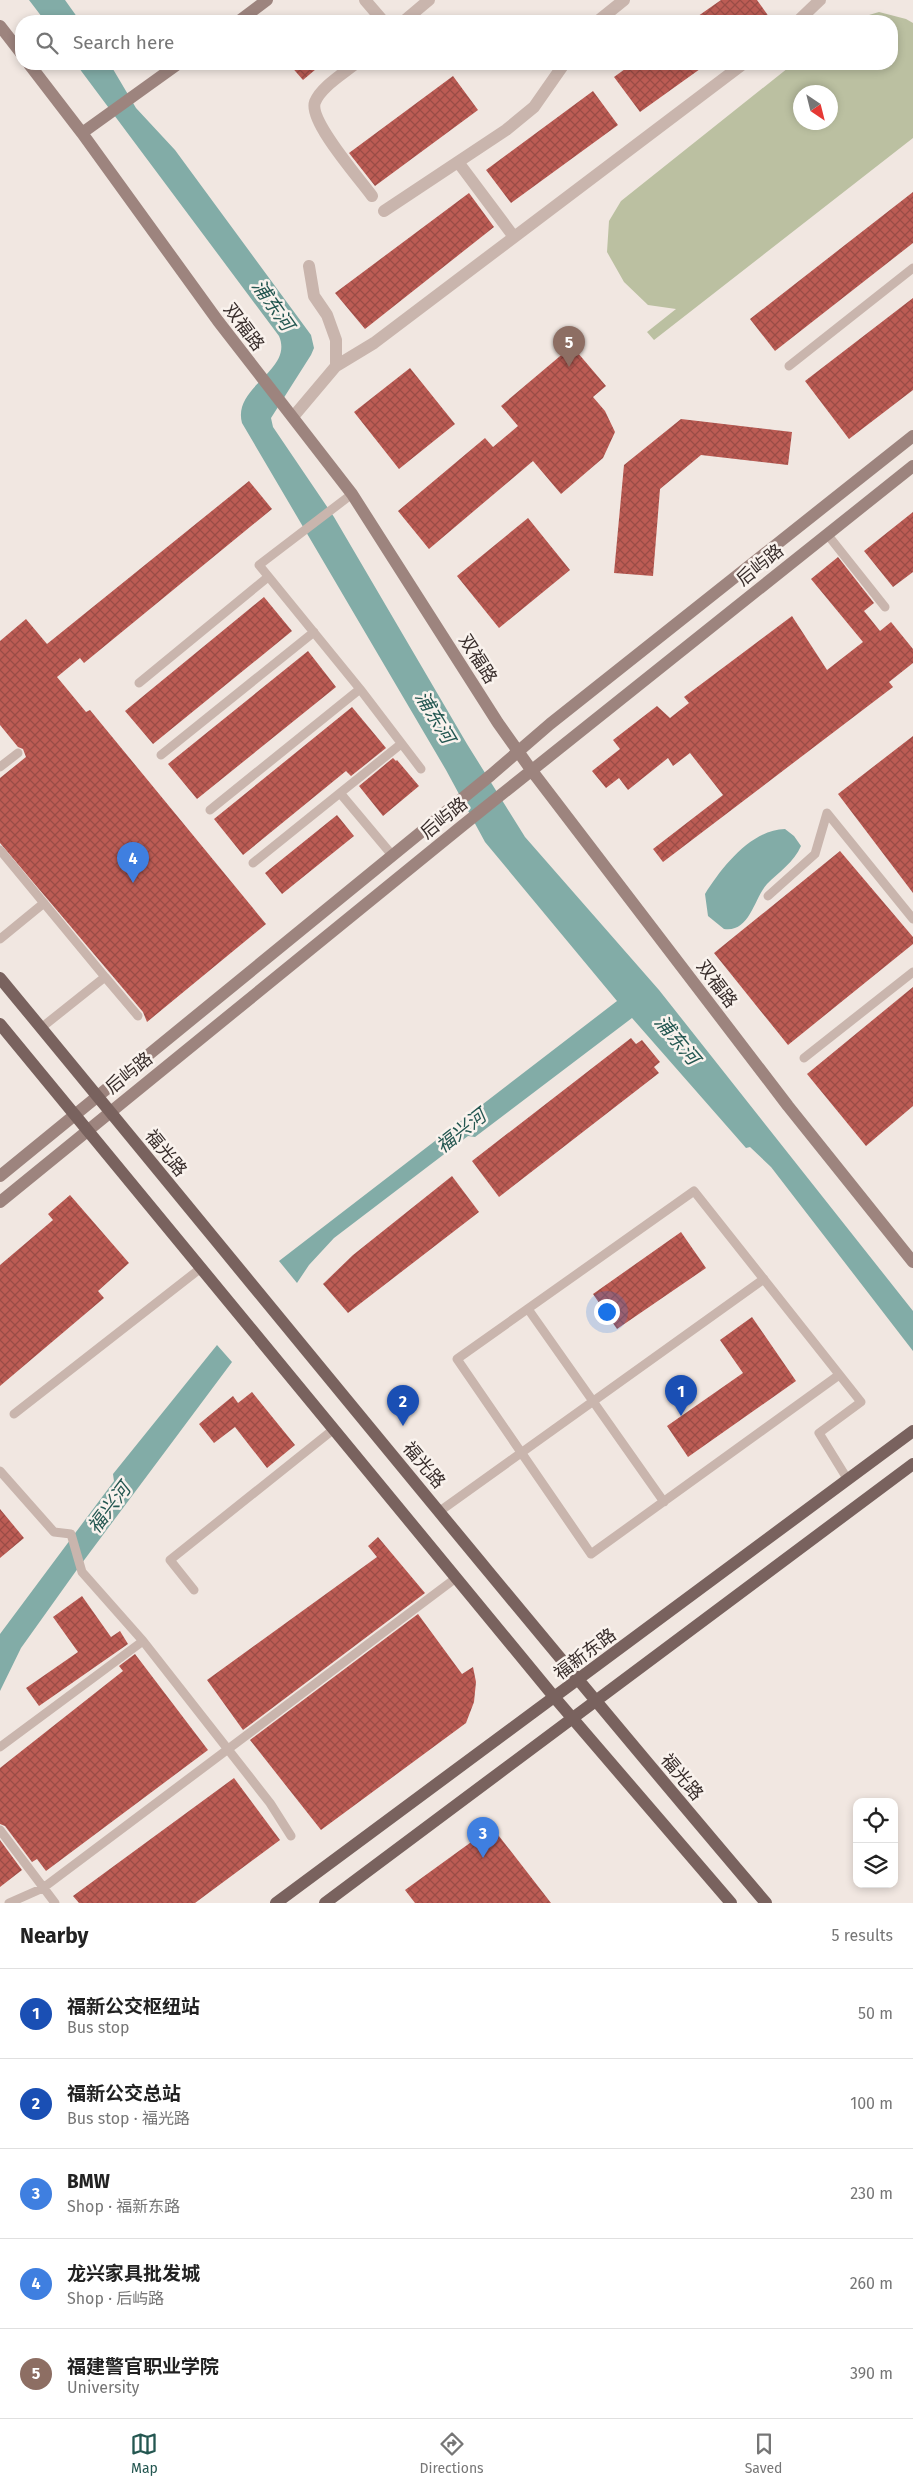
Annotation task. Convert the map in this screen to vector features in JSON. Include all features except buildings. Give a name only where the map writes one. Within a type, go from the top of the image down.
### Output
[{"type":"main road","points":[[247,15],[267,0]]},
{"type":"main road","points":[[0,26],[15,46]]},
{"type":"main road","name":"双福路","points":[[34,70],[82,133],[260,377],[352,494],[532,770],[788,1106],[913,1262]]},
{"type":"main road","points":[[82,133],[170,70]]},
{"type":"main road","name":"后屿路","points":[[0,1176],[518,751],[913,436]]},
{"type":"main road","name":"后屿路","points":[[0,1202],[87,1129],[462,826],[913,466]]},
{"type":"main road","name":"福光路","points":[[0,978],[595,1702],[766,1903]]},
{"type":"main road","points":[[0,1024],[555,1698],[731,1903]]},
{"type":"main road","name":"福新东路","points":[[276,1903],[913,1431]]},
{"type":"main road","points":[[325,1903],[913,1464]]},
{"type":"street","points":[[365,0],[378,15]]},
{"type":"street","points":[[411,15],[429,0]]},
{"type":"street","points":[[605,15],[624,0]]},
{"type":"street","points":[[804,15],[820,0]]},
{"type":"street","points":[[347,70],[321,94],[314,108],[318,123],[372,196]]},
{"type":"street","points":[[384,212],[506,130],[534,107],[560,70]]},
{"type":"street","points":[[289,413],[336,366],[374,343],[734,70]]},
{"type":"street","points":[[458,162],[514,237]]},
{"type":"street","points":[[309,266],[314,296],[327,315],[336,340],[336,366]]},
{"type":"lane","points":[[789,366],[913,268]]},
{"type":"lane","points":[[352,494],[259,565],[360,689],[421,769]]},
{"type":"lane","points":[[827,534],[886,607]]},
{"type":"lane","points":[[139,683],[268,577]]},
{"type":"lane","points":[[161,755],[314,632]]},
{"type":"lane","points":[[210,810],[360,689]]},
{"type":"lane","points":[[253,863],[401,744]]},
{"type":"lane","points":[[0,768],[18,753]]},
{"type":"lane","points":[[340,794],[392,855]]},
{"type":"lane","points":[[768,896],[815,854],[827,813],[913,919]]},
{"type":"lane","points":[[0,850],[138,1016]]},
{"type":"lane","points":[[0,939],[44,903]]},
{"type":"lane","points":[[804,1058],[913,972]]},
{"type":"lane","points":[[41,1028],[105,977]]},
{"type":"lane","points":[[839,1374],[591,1554],[457,1359],[694,1191],[764,1279],[839,1374],[861,1402],[819,1433],[848,1480]]},
{"type":"lane","points":[[14,1414],[201,1268]]},
{"type":"lane","points":[[440,1512],[764,1279]]},
{"type":"lane","points":[[528,1309],[664,1502]]},
{"type":"lane","points":[[194,1590],[170,1560],[334,1429]]},
{"type":"lane","points":[[0,1471],[54,1532],[70,1534],[82,1572],[143,1641],[270,1803],[291,1836]]},
{"type":"lane","points":[[9,1903],[43,1888],[456,1578]]},
{"type":"lane","points":[[0,1747],[143,1641]]},
{"type":"lane","points":[[0,1830],[55,1903]]},
{"type":"green space","points":[[879,12],[891,15],[869,15]]},
{"type":"green space","points":[[898,17],[913,23],[913,138],[654,340],[647,332],[676,309],[648,305],[624,282],[607,252],[609,221],[621,201],[785,70],[898,70]]},
{"type":"water","points":[[29,0],[65,0],[76,15],[40,15]]},
{"type":"water","points":[[80,70],[114,70],[136,108],[175,150],[311,335],[314,348],[271,418],[273,427],[334,517],[467,744],[525,837],[659,990],[913,1311],[913,1351],[771,1167],[750,1147],[746,1148],[632,1018],[475,1137],[468,1136],[334,1238],[309,1265],[297,1283],[279,1261],[617,1001],[485,842],[446,770],[242,423],[241,410],[246,399],[278,359],[281,348],[279,336]]},
{"type":"water","points":[[785,829],[794,836],[801,846],[798,852],[762,890],[746,920],[740,926],[733,929],[724,929],[708,916],[705,894],[729,862],[749,843],[772,831]]},
{"type":"water","name":"福兴河","points":[[217,1345],[232,1362],[21,1648],[0,1691],[0,1634],[114,1481],[113,1474]]},
{"type":"place","name":"福建警官职业学院","points":[[569,367]]},
{"type":"place","name":"龙兴家具批发城","points":[[133,883]]},
{"type":"place","name":"福新公交枢纽站","points":[[681,1416]]},
{"type":"place","name":"福新公交总站","points":[[403,1426]]},
{"type":"place","name":"BMW","points":[[483,1858]]},
{"type":"water label","name":"浦东河","points":[[273,305]]},
{"type":"water label","name":"浦东河","points":[[435,717]]},
{"type":"water label","name":"浦东河","points":[[677,1040]]}]
